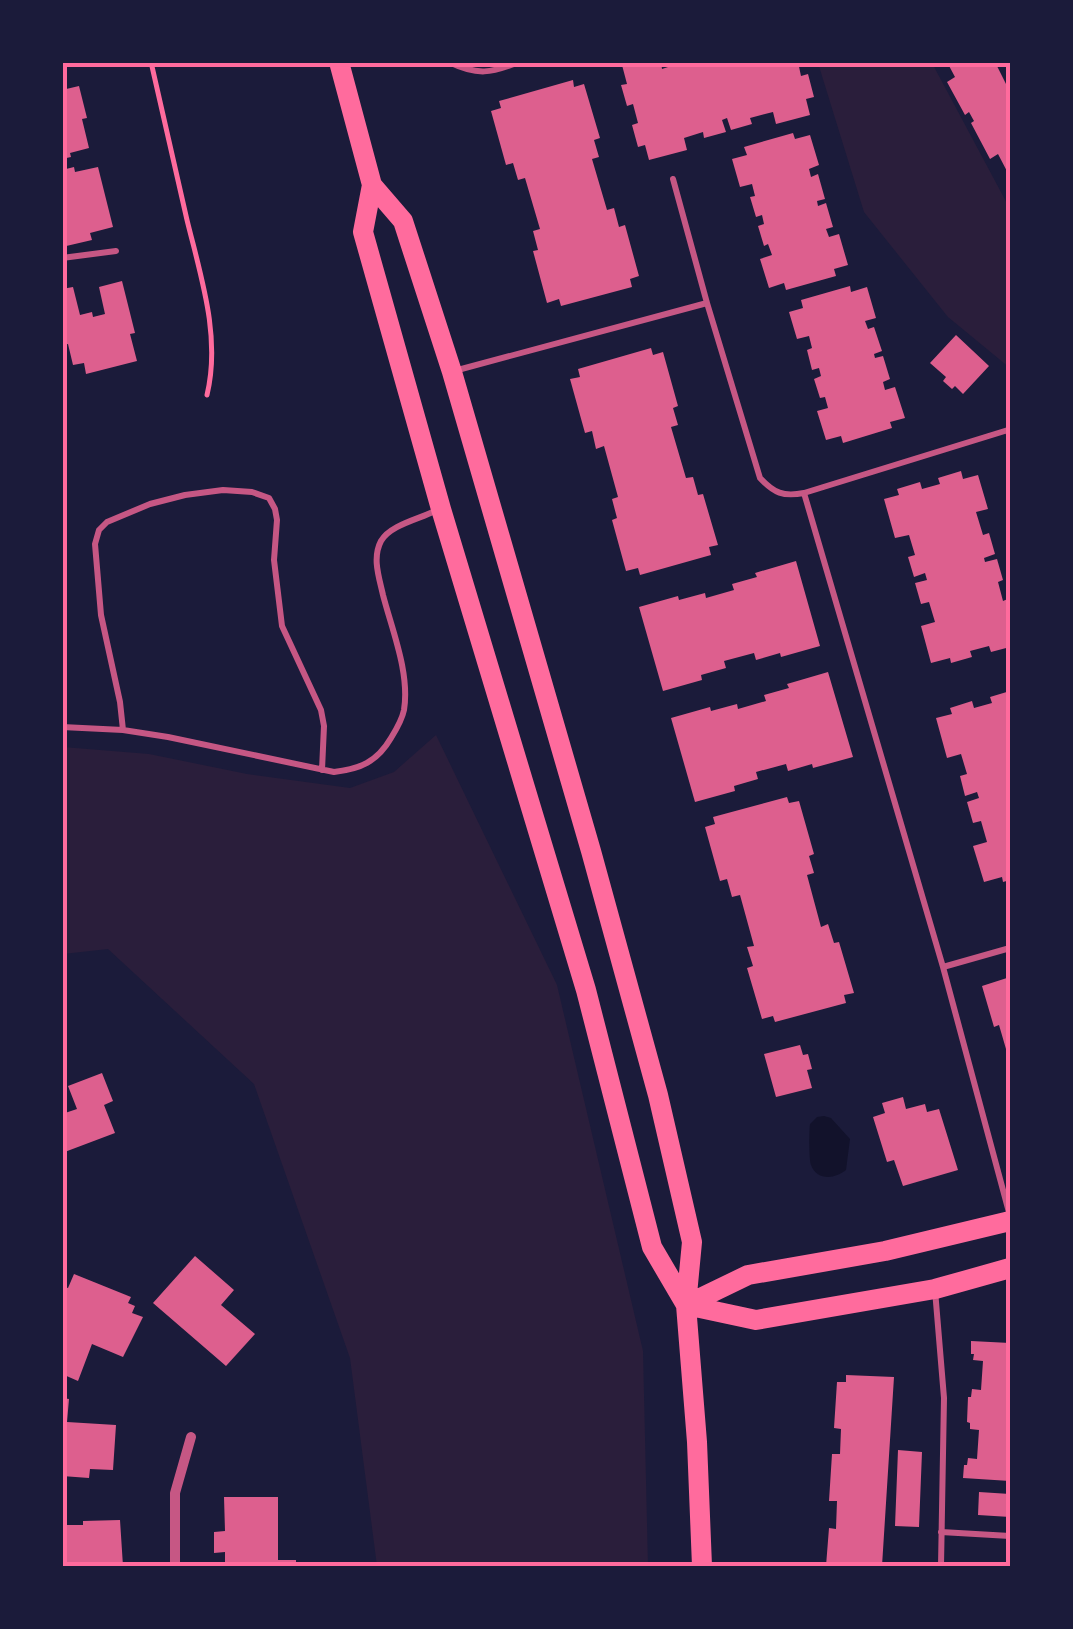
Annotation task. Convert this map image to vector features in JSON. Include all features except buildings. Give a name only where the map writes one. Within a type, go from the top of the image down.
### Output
[{"type":"main road","points":[[339,62],[372,185],[364,232],[441,509],[586,990],[652,1246],[686,1306],[756,1320],[935,1289],[1010,1268]]},
{"type":"main road","points":[[372,185],[403,221],[452,372],[658,1095],[692,1242],[686,1306],[702,1566]]},
{"type":"main road","points":[[686,1306],[748,1275],[885,1251],[1010,1218]]},
{"type":"street","points":[[175,1566],[175,1493],[191,1437]]},
{"type":"lane","points":[[449,62],[490,73],[519,62]]},
{"type":"lane","points":[[673,179],[760,478],[773,492],[787,496],[804,493],[1008,430],[1010,439]]},
{"type":"lane","points":[[62,258],[116,251]]},
{"type":"lane","points":[[452,372],[707,303]]},
{"type":"lane","points":[[123,730],[99,595],[95,544],[98,530],[107,522],[150,504],[223,490],[252,492],[269,498],[275,510],[274,560],[282,626],[321,710],[322,770]]},
{"type":"lane","points":[[804,493],[943,967],[1010,1218]]},
{"type":"lane","points":[[62,726],[123,730],[240,750],[334,772],[356,769],[372,761],[388,744],[404,710],[402,668],[377,571],[378,546],[394,530],[441,509]]},
{"type":"lane","points":[[943,967],[1010,948]]},
{"type":"lane","points":[[935,1289],[944,1398],[941,1566]]},
{"type":"lane","points":[[941,1532],[1010,1536]]},
{"type":"path","points":[[151,62],[206,297],[211,340],[207,395]]},
{"type":"shaded area","points":[[818,63],[932,63],[1010,209],[1010,368],[948,317],[864,212]]},
{"type":"shaded area","points":[[436,735],[557,985],[643,1351],[648,1566],[377,1566],[350,1358],[254,1084],[108,949],[63,954],[63,747],[149,754],[247,774],[350,788],[394,772]]},
{"type":"shaded area","points":[[824,1116],[831,1118],[850,1139],[846,1170],[832,1177],[817,1174],[810,1162],[810,1124]]}]
